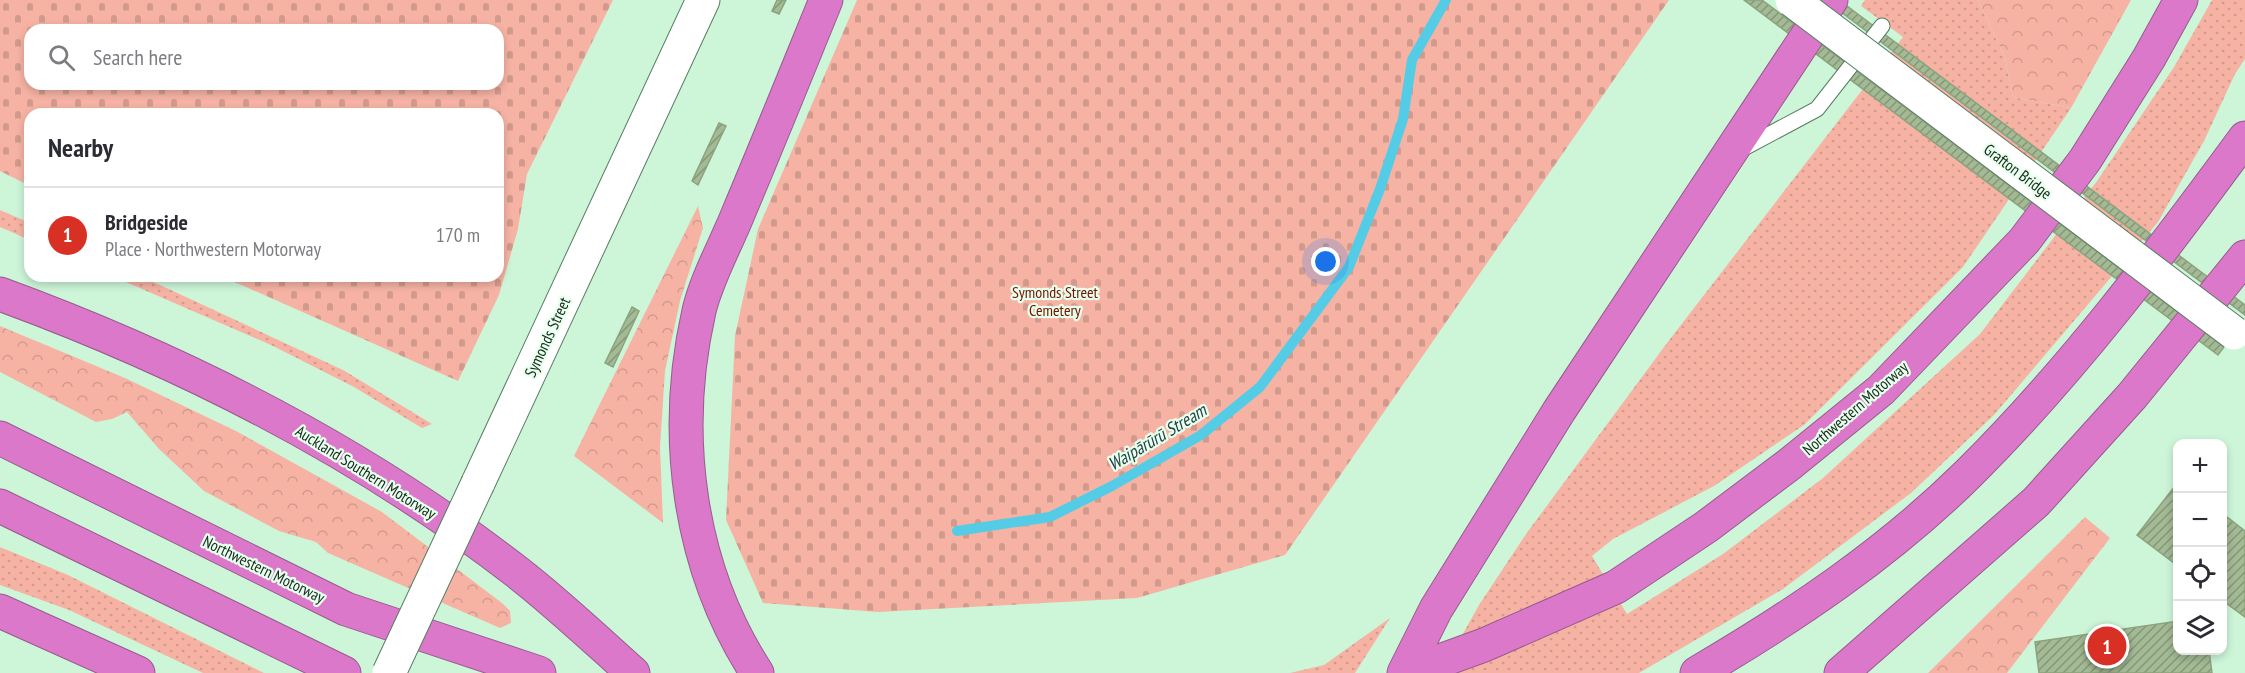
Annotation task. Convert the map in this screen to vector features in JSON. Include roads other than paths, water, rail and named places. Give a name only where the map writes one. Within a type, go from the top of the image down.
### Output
[{"type":"highway","points":[[757,673],[739,645],[716,595],[696,526],[686,470],[685,430],[689,375],[699,309],[826,0]]},
{"type":"highway","points":[[1405,673],[1436,609],[1558,411],[1831,0]]},
{"type":"highway","name":"Northwestern Motorway","points":[[1405,673],[1484,645],[1616,587],[1706,527],[1791,464],[1881,390],[2024,241],[2085,160],[2150,58],[2181,0]]},
{"type":"highway","points":[[1697,673],[1763,634],[1873,556],[1967,475],[2047,390],[2151,265],[2245,138]]},
{"type":"highway","points":[[1841,673],[2036,502],[2132,396],[2245,257]]},
{"type":"highway","name":"Auckland Southern Motorway","points":[[0,294],[62,316],[197,377],[330,445],[403,491],[542,592],[633,673]]},
{"type":"highway","name":"Northwestern Motorway","points":[[0,438],[346,609],[539,673]]},
{"type":"highway","points":[[0,506],[345,673]]},
{"type":"highway","points":[[0,611],[138,673]]},
{"type":"main road","name":"Symonds Street","points":[[388,673],[517,403],[703,0]]},
{"type":"main road","name":"Grafton Bridge","points":[[1792,0],[2239,337]]},
{"type":"lane","points":[[1726,157],[1817,109],[1882,26]]},
{"type":"waterway","name":"Waipārūrū Stream","points":[[957,531],[1050,517],[1112,486],[1201,435],[1260,387],[1349,267],[1380,189],[1403,119],[1412,60],[1446,0]]},
{"type":"place","name":"Bridgeside","points":[[2107,646]]},
{"type":"park label","name":"Symonds Street Cemetery","points":[[1055,301]]}]
